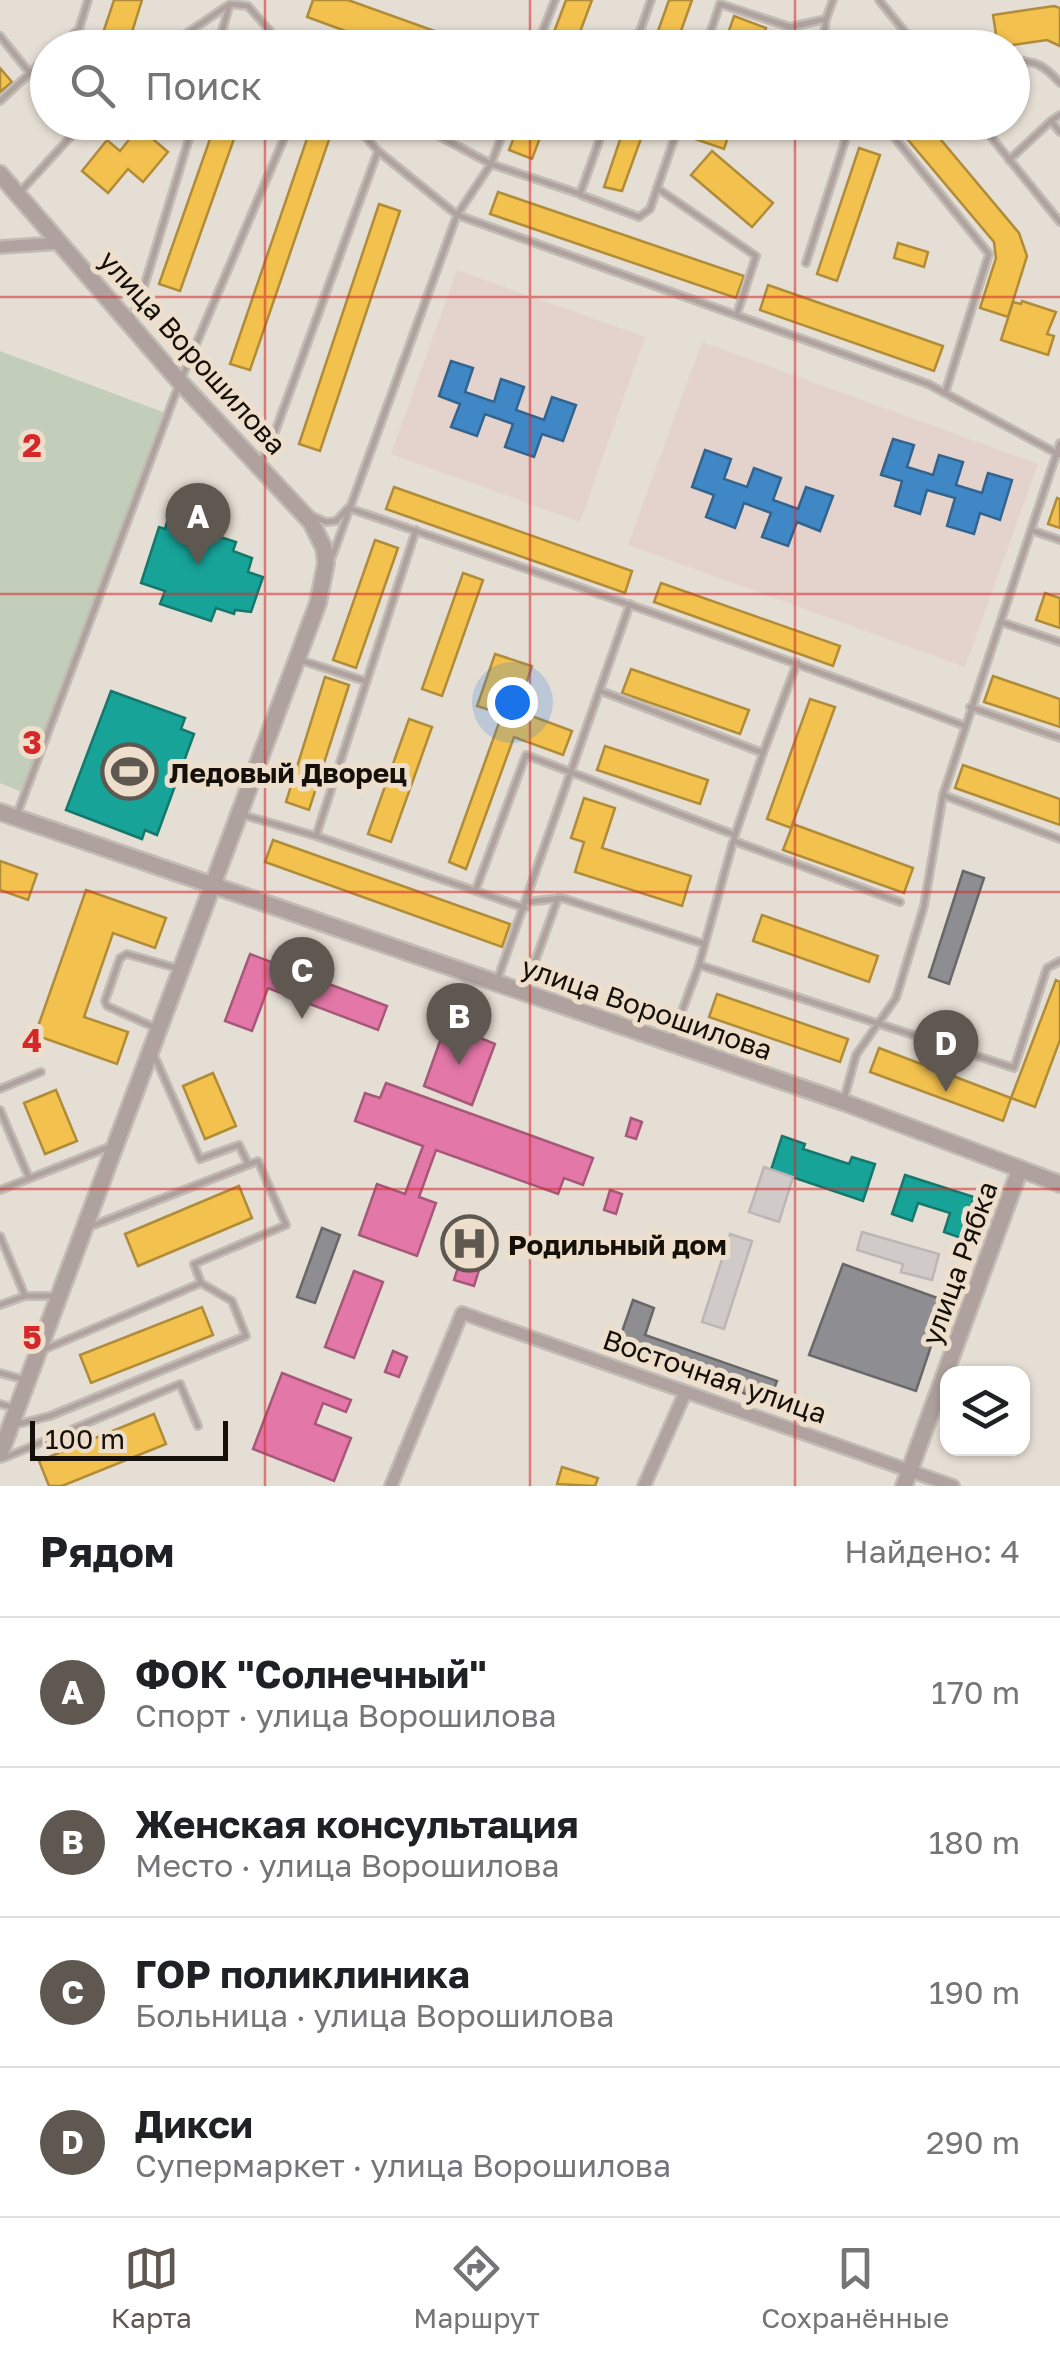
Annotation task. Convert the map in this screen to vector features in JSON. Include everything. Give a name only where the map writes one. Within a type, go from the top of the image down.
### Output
[{"type":"main road","name":"улица Ворошилова","points":[[0,174],[180,382],[298,505],[324,548],[324,579]]},
{"type":"main road","points":[[0,1457],[112,1146],[216,884],[324,579]]},
{"type":"main road","name":"улица Ворошилова","points":[[8,815],[843,1102],[1020,1169],[1059,1179]]},
{"type":"main road","name":"улица Рябка","points":[[908,1478],[1020,1169]]},
{"type":"street","name":"улица Ворошилова","points":[[0,247],[61,243]]},
{"type":"street","name":"Восточная улица","points":[[391,1486],[462,1313],[908,1478],[953,1486]]},
{"type":"street","points":[[644,1486],[686,1393]]},
{"type":"lane","points":[[77,30],[88,0]]},
{"type":"lane","points":[[543,30],[555,0]]},
{"type":"lane","points":[[640,30],[651,0]]},
{"type":"lane","points":[[824,30],[833,0]]},
{"type":"lane","points":[[879,0],[903,30]]},
{"type":"lane","points":[[192,30],[230,4],[248,6],[270,30]]},
{"type":"lane","points":[[222,30],[230,4]]},
{"type":"lane","points":[[711,30],[720,4],[790,27],[826,19]]},
{"type":"lane","points":[[0,36],[29,72],[0,102]]},
{"type":"lane","points":[[1030,61],[1045,66],[1060,83]]},
{"type":"lane","points":[[1009,160],[1060,116]]},
{"type":"lane","points":[[1051,121],[1060,132]]},
{"type":"lane","points":[[18,194],[68,140]]},
{"type":"lane","points":[[129,322],[142,293],[189,140]]},
{"type":"lane","points":[[8,815],[180,382],[284,140]]},
{"type":"lane","points":[[368,140],[456,215],[928,384],[1059,455]]},
{"type":"lane","points":[[447,140],[491,164],[639,216],[650,209],[674,140]]},
{"type":"lane","points":[[324,579],[456,215],[491,164],[500,140]]},
{"type":"lane","points":[[580,194],[600,140]]},
{"type":"lane","points":[[806,262],[845,140]]},
{"type":"lane","points":[[897,140],[989,254],[945,393]]},
{"type":"lane","points":[[993,140],[1060,222]]},
{"type":"lane","points":[[259,463],[272,440],[378,151]]},
{"type":"lane","points":[[657,188],[756,256],[737,314]]},
{"type":"lane","points":[[843,1102],[856,1055],[896,998],[924,906],[943,795],[1060,443]]},
{"type":"lane","points":[[298,505],[326,522],[336,521],[348,508]]},
{"type":"lane","points":[[348,508],[797,663],[964,726]]},
{"type":"lane","points":[[316,836],[416,530]]},
{"type":"lane","points":[[1031,530],[1060,540]]},
{"type":"lane","points":[[496,983],[630,604]]},
{"type":"lane","points":[[1000,622],[1060,642]]},
{"type":"lane","points":[[297,659],[366,682]]},
{"type":"lane","points":[[670,1044],[698,965],[734,838],[797,663]]},
{"type":"lane","points":[[601,691],[763,753]]},
{"type":"lane","points":[[970,707],[1060,738]]},
{"type":"lane","points":[[476,889],[526,755],[900,902]]},
{"type":"lane","points":[[943,795],[1060,839]]},
{"type":"lane","points":[[241,814],[526,905],[558,898],[704,944]]},
{"type":"lane","points":[[524,992],[558,898]]},
{"type":"lane","points":[[160,1029],[107,1006],[105,1001],[120,958],[128,954],[182,970]]},
{"type":"lane","points":[[698,965],[1014,1068],[1047,968],[1060,962]]},
{"type":"lane","points":[[152,1050],[200,1160],[239,1145],[248,1164]]},
{"type":"lane","points":[[0,1089],[41,1072]]},
{"type":"lane","points":[[0,1110],[29,1178]]},
{"type":"lane","points":[[0,1190],[112,1146]]},
{"type":"lane","points":[[11,1426],[50,1416],[246,1336],[232,1301],[202,1283],[194,1264],[286,1225],[258,1161],[82,1230]]},
{"type":"lane","points":[[0,1236],[25,1296]]},
{"type":"lane","points":[[40,1351],[202,1283]]},
{"type":"lane","points":[[0,1305],[25,1296],[59,1296]]},
{"type":"lane","points":[[0,1374],[28,1380]]},
{"type":"lane","points":[[0,1457],[180,1384],[198,1426]]},
{"type":"lane","points":[[0,1404],[17,1409]]},
{"type":"shaded area","points":[[457,270],[645,337],[580,522],[391,454]]},
{"type":"shaded area","points":[[702,342],[1038,464],[965,667],[628,545]]},
{"type":"green space","points":[[0,351],[171,415],[29,795],[0,783]]},
{"type":"building: Жильё","points":[[114,0],[142,0],[133,30],[104,30]]},
{"type":"building: Жильё","points":[[313,0],[348,0],[432,30],[343,30],[307,17]]},
{"type":"building: Жильё","points":[[566,0],[592,0],[581,30],[555,30]]},
{"type":"building: Жильё","points":[[669,0],[692,0],[681,30],[658,30]]},
{"type":"building: Жильё","points":[[1060,8],[1060,46],[1047,40],[1030,42],[1030,30],[995,30],[993,15]]},
{"type":"building: Жильё","points":[[734,16],[766,28],[765,30],[729,30]]},
{"type":"building: Жильё","points":[[0,68],[12,82],[0,92]]},
{"type":"building: Жильё","points":[[107,140],[120,151],[129,140],[154,140],[168,152],[143,182],[128,169],[108,193],[82,171]]},
{"type":"building: Жильё","points":[[210,140],[234,140],[180,291],[159,284]]},
{"type":"building: Жильё","points":[[307,140],[329,140],[250,370],[230,364]]},
{"type":"building: Жильё","points":[[513,140],[539,140],[532,159],[509,150]]},
{"type":"building: Жильё","points":[[620,140],[640,140],[622,191],[604,187]]},
{"type":"building: Жильё","points":[[698,140],[727,140],[724,149]]},
{"type":"building: Жильё","points":[[908,140],[941,140],[1019,233],[1027,256],[1008,317],[980,308],[996,258],[994,242]]},
{"type":"building: Жильё","points":[[859,148],[880,155],[837,281],[817,274]]},
{"type":"building: Жильё","points":[[712,151],[773,203],[752,227],[691,175]]},
{"type":"building: Жильё","points":[[498,192],[744,276],[736,298],[490,214]]},
{"type":"building: Жильё","points":[[379,204],[400,211],[320,451],[299,444]]},
{"type":"building: Жильё","points":[[898,243],[928,252],[924,267],[894,258]]},
{"type":"building: Жильё","points":[[768,285],[943,346],[934,371],[760,310]]},
{"type":"building: Жильё","points":[[1022,301],[1056,312],[1047,334],[1054,336],[1048,355],[1001,340],[1013,302]]},
{"type":"building: Жильё","points":[[394,487],[632,571],[625,593],[386,509]]},
{"type":"building: Жильё","points":[[1057,498],[1060,499],[1060,528],[1048,524]]},
{"type":"building: Жильё","points":[[375,540],[398,548],[356,668],[333,660]]},
{"type":"building: Жильё","points":[[463,573],[483,580],[442,696],[422,689]]},
{"type":"building: Жильё","points":[[661,583],[840,646],[833,666],[654,602]]},
{"type":"building: Жильё","points":[[1045,593],[1060,598],[1060,628],[1036,620]]},
{"type":"building: Жильё","points":[[495,654],[532,666],[517,711],[505,706],[502,714],[477,706]]},
{"type":"building: Жильё","points":[[631,669],[749,710],[740,734],[622,693]]},
{"type":"building: Жильё","points":[[993,676],[1060,699],[1060,727],[984,702]]},
{"type":"building: Жильё","points":[[325,677],[349,685],[309,810],[286,802]]},
{"type":"building: Жильё","points":[[810,699],[835,707],[791,828],[767,819]]},
{"type":"building: Жильё","points":[[505,706],[572,731],[563,755],[514,737],[466,869],[449,862]]},
{"type":"building: Жильё","points":[[409,719],[432,727],[391,842],[368,834]]},
{"type":"building: Жильё","points":[[605,746],[708,780],[700,804],[597,770]]},
{"type":"building: Жильё","points":[[963,765],[1060,799],[1060,825],[955,788]]},
{"type":"building: Жильё","points":[[584,798],[615,808],[602,848],[691,876],[682,906],[575,872],[584,842],[571,838]]},
{"type":"building: Жильё","points":[[793,824],[913,868],[904,893],[783,850]]},
{"type":"building: Жильё","points":[[273,840],[510,924],[502,947],[265,862]]},
{"type":"building: Жильё","points":[[0,861],[37,874],[28,900],[0,890]]},
{"type":"building: Жильё","points":[[86,890],[166,918],[155,948],[113,933],[84,1017],[128,1032],[117,1064],[35,1035]]},
{"type":"building: Жильё","points":[[762,915],[878,956],[869,982],[753,941]]},
{"type":"building: Жильё","points":[[1056,980],[1060,982],[1060,1040],[1035,1107],[1011,1098]]},
{"type":"building: Жильё","points":[[717,994],[848,1039],[840,1062],[709,1017]]},
{"type":"building: Жильё","points":[[879,1048],[1011,1098],[1003,1121],[870,1072]]},
{"type":"building: Жильё","points":[[213,1073],[236,1126],[205,1139],[183,1086]]},
{"type":"building: Жильё","points":[[56,1090],[77,1141],[45,1154],[24,1103]]},
{"type":"building: Жильё","points":[[239,1186],[252,1218],[138,1266],[125,1234]]},
{"type":"building: Жильё","points":[[202,1307],[213,1335],[91,1383],[80,1355]]},
{"type":"building: Жильё","points":[[154,1414],[166,1444],[62,1486],[49,1486],[39,1461]]},
{"type":"building: Жильё","points":[[562,1467],[598,1478],[595,1486],[557,1484]]},
{"type":"building: Школы","points":[[451,361],[473,368],[465,392],[494,402],[501,379],[524,387],[516,410],[544,420],[552,397],[576,405],[563,441],[542,434],[534,457],[505,447],[513,424],[485,414],[477,436],[451,427],[460,404],[439,396]]},
{"type":"building: Школы","points":[[893,439],[914,445],[907,467],[933,475],[939,455],[963,462],[956,485],[982,493],[988,473],[1012,480],[1000,520],[980,513],[974,534],[947,526],[955,498],[927,490],[920,514],[895,506],[902,481],[881,475]]},
{"type":"building: Школы","points":[[705,450],[731,459],[724,479],[747,487],[754,468],[781,478],[773,500],[798,509],[806,487],[833,496],[820,531],[797,522],[788,546],[762,537],[771,513],[744,503],[735,528],[706,517],[714,495],[692,487]]},
{"type":"building: Медицина","points":[[250,954],[387,1006],[378,1030],[268,988],[252,1031],[225,1021]]},
{"type":"building: Медицина","points":[[445,1027],[467,1035],[469,1028],[495,1044],[472,1105],[424,1086]]},
{"type":"building: Медицина","points":[[386,1083],[593,1158],[583,1185],[564,1178],[558,1194],[436,1150],[419,1197],[436,1203],[417,1256],[359,1235],[377,1184],[405,1194],[423,1146],[355,1121],[365,1093],[380,1098]]},
{"type":"building: Медицина","points":[[631,1118],[642,1122],[636,1139],[626,1136]]},
{"type":"building: Медицина","points":[[610,1190],[622,1194],[616,1214],[604,1210]]},
{"type":"building: Медицина","points":[[460,1261],[480,1267],[474,1286],[454,1280]]},
{"type":"building: Медицина","points":[[354,1271],[383,1282],[354,1358],[325,1347]]},
{"type":"building: Медицина","points":[[393,1351],[407,1357],[399,1377],[385,1372]]},
{"type":"building: Медицина","points":[[282,1373],[351,1400],[346,1412],[323,1403],[315,1424],[351,1438],[334,1481],[253,1449]]},
{"type":"building: Учреждения","points":[[167,522],[177,525],[175,531],[185,534],[187,526],[236,542],[233,551],[252,558],[248,572],[263,577],[251,612],[235,610],[234,614],[216,608],[211,621],[160,604],[165,591],[141,583],[159,527],[165,529]]},
{"type":"building: Учреждения","name":"Ледовый Дворец","points":[[111,691],[185,718],[181,729],[194,734],[157,835],[145,830],[142,839],[66,810]]},
{"type":"building: Учреждения","points":[[782,1136],[805,1144],[803,1149],[849,1164],[852,1157],[875,1164],[863,1201],[771,1170]]},
{"type":"building: Учреждения","points":[[905,1175],[974,1197],[961,1238],[944,1232],[950,1213],[918,1203],[912,1221],[892,1214]]},
{"type":"building: Промзона","points":[[963,871],[984,878],[949,984],[929,977]]},
{"type":"building: Промзона","points":[[322,1228],[340,1235],[315,1303],[297,1297]]},
{"type":"building: Промзона","points":[[843,1264],[946,1301],[916,1391],[809,1355]]},
{"type":"building: Промзона","points":[[633,1300],[654,1308],[645,1335],[777,1381],[769,1402],[616,1349]]},
{"type":"building: Прочее","points":[[764,1167],[793,1177],[779,1222],[749,1212]]},
{"type":"building: Прочее","points":[[862,1232],[939,1254],[932,1280],[901,1272],[903,1264],[857,1250]]},
{"type":"building: Прочее","points":[[730,1234],[752,1241],[724,1329],[702,1322]]},
{"type":"place","name":"ФОК \"Солнечный\"","points":[[198,565]]},
{"type":"place","name":"Ледовый Дворец","points":[[130,772]]},
{"type":"place","name":"ГОР поликлиника","points":[[302,1019]]},
{"type":"place","name":"Женская консультация","points":[[459,1065]]},
{"type":"place","name":"Дикси","points":[[946,1092]]},
{"type":"place","name":"Родильный дом","points":[[469,1244]]}]
